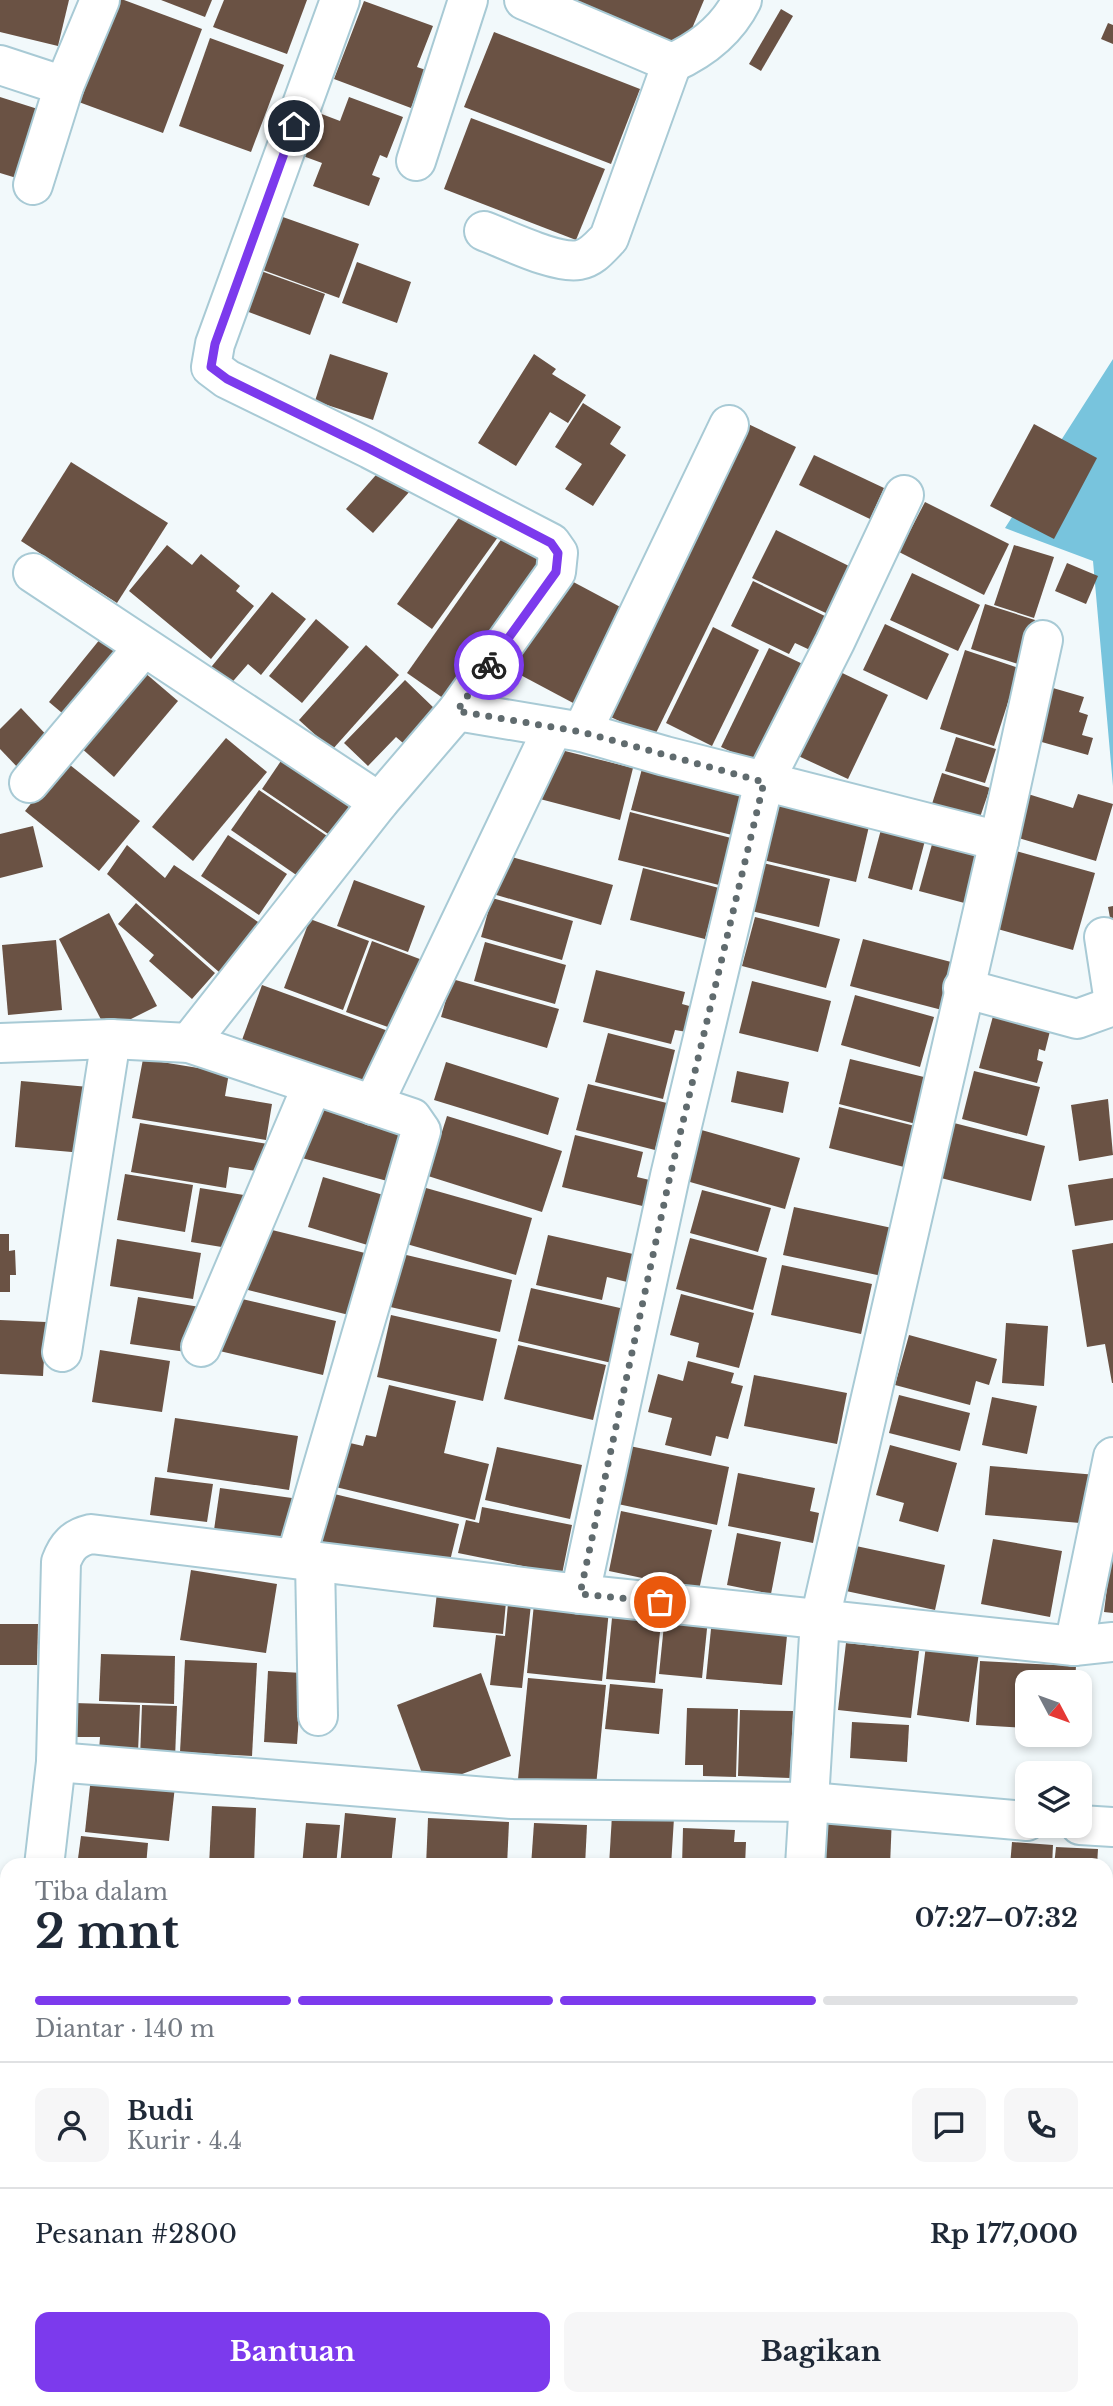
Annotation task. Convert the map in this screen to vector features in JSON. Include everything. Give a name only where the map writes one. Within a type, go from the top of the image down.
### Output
[{"type":"street","points":[[33,185],[64,86],[100,0]]},
{"type":"street","points":[[189,1044],[379,802],[457,711],[556,572],[558,553],[551,543],[370,449],[227,379],[211,367],[219,331],[340,0]]},
{"type":"street","points":[[416,162],[468,0]]},
{"type":"street","points":[[524,0],[672,64]]},
{"type":"street","points":[[484,231],[565,261],[581,260],[596,252],[609,238],[672,64],[697,52],[719,32],[741,0]]},
{"type":"street","points":[[0,65],[64,86]]},
{"type":"street","points":[[373,1105],[729,425]]},
{"type":"street","points":[[580,1594],[670,1176],[764,782],[835,642],[904,495]]},
{"type":"street","points":[[33,573],[379,802]]},
{"type":"street","points":[[806,1858],[820,1619],[1043,640]]},
{"type":"street","points":[[29,783],[143,648]]},
{"type":"street","points":[[457,711],[567,730],[999,841]]},
{"type":"street","points":[[1104,937],[1113,996]]},
{"type":"street","points":[[963,988],[1067,1016],[1113,1006]]},
{"type":"street","points":[[62,1352],[111,1039]]},
{"type":"street","points":[[0,1043],[111,1039],[189,1044],[411,1118],[421,1131],[306,1560],[318,1716]]},
{"type":"street","points":[[201,1347],[312,1086]]},
{"type":"street","points":[[1074,1646],[1113,1457]]},
{"type":"street","points":[[45,1858],[56,1762],[61,1562],[71,1543],[79,1537],[91,1534],[580,1594],[1074,1646],[1113,1642]]},
{"type":"street","points":[[56,1762],[512,1799],[810,1802],[1015,1820]]},
{"type":"street","points":[[1092,1826],[1113,1827]]},
{"type":"shaded area","points":[[1113,359],[1113,786],[1093,561],[1005,528]]},
{"type":"building","points":[[0,0],[69,0],[58,46],[0,32]]},
{"type":"building","points":[[114,0],[124,0],[202,29],[163,133],[76,101]]},
{"type":"building","points":[[161,0],[212,0],[205,17]]},
{"type":"building","points":[[224,0],[307,0],[287,54],[213,27]]},
{"type":"building","points":[[561,0],[704,0],[683,50]]},
{"type":"building","points":[[364,1],[433,26],[417,67],[426,70],[411,108],[334,79]]},
{"type":"building","points":[[781,9],[793,16],[761,71],[749,64]]},
{"type":"building","points":[[1108,23],[1113,25],[1113,44],[1101,39]]},
{"type":"building","points":[[494,32],[640,89],[611,164],[464,107]]},
{"type":"building","points":[[210,38],[284,65],[251,152],[179,126]]},
{"type":"building","points":[[0,97],[44,111],[23,180],[0,173]]},
{"type":"building","points":[[349,97],[403,117],[387,158],[380,155],[372,175],[380,178],[369,206],[313,186],[322,163],[303,156],[319,113],[340,121]]},
{"type":"building","points":[[471,118],[605,169],[576,240],[444,189]]},
{"type":"building","points":[[280,216],[359,244],[339,298],[260,269]]},
{"type":"building","points":[[357,262],[411,282],[397,323],[342,303]]},
{"type":"building","points":[[261,271],[325,294],[310,335],[246,311]]},
{"type":"building","points":[[330,354],[388,373],[373,420],[315,401]]},
{"type":"building","points":[[534,354],[556,369],[552,374],[586,395],[568,423],[550,412],[516,466],[478,443]]},
{"type":"building","points":[[583,403],[621,427],[610,444],[626,455],[593,506],[565,489],[582,464],[555,447]]},
{"type":"building","points":[[744,422],[796,447],[654,737],[602,713]]},
{"type":"building","points":[[1034,424],[1097,458],[1054,539],[990,506]]},
{"type":"building","points":[[814,455],[884,488],[870,519],[799,485]]},
{"type":"building","points":[[71,462],[168,523],[117,603],[21,541]]},
{"type":"building","points":[[383,467],[410,491],[373,533],[346,509]]},
{"type":"building","points":[[925,502],[1009,544],[984,595],[899,552]]},
{"type":"building","points":[[463,512],[498,537],[432,629],[397,604]]},
{"type":"building","points":[[776,530],[853,568],[830,615],[752,578]]},
{"type":"building","points":[[505,534],[549,565],[450,703],[407,673]]},
{"type":"building","points":[[167,545],[192,565],[201,554],[240,586],[236,591],[254,606],[211,659],[129,591]]},
{"type":"building","points":[[1014,545],[1054,557],[1034,618],[994,605]]},
{"type":"building","points":[[1067,563],[1098,576],[1086,604],[1055,591]]},
{"type":"building","points":[[912,573],[980,605],[958,651],[890,620]]},
{"type":"building","points":[[564,577],[626,610],[575,704],[513,671]]},
{"type":"building","points":[[753,581],[831,619],[810,650],[795,643],[789,654],[731,626]]},
{"type":"building","points":[[272,592],[306,619],[261,675],[248,664],[228,687],[208,671]]},
{"type":"building","points":[[985,604],[1035,620],[1021,665],[971,649]]},
{"type":"building","points":[[316,619],[349,647],[302,703],[269,676]]},
{"type":"building","points":[[885,624],[949,654],[927,700],[863,670]]},
{"type":"building","points":[[713,627],[759,650],[712,746],[666,723]]},
{"type":"building","points":[[105,633],[130,653],[74,723],[49,702]]},
{"type":"building","points":[[366,645],[399,675],[332,750],[299,720]]},
{"type":"building","points":[[769,648],[807,666],[760,765],[721,747]]},
{"type":"building","points":[[965,650],[1019,668],[994,746],[940,729]]},
{"type":"building","points":[[834,669],[888,695],[848,779],[794,754]]},
{"type":"building","points":[[144,672],[178,701],[114,777],[80,747]]},
{"type":"building","points":[[405,680],[435,709],[403,743],[396,737],[368,766],[344,743]]},
{"type":"building","points":[[1046,686],[1084,697],[1079,712],[1088,715],[1082,735],[1093,738],[1088,755],[1031,739]]},
{"type":"building","points":[[21,708],[53,742],[21,771],[0,749],[0,729]]},
{"type":"building","points":[[956,737],[996,749],[985,783],[945,771]]},
{"type":"building","points":[[226,738],[267,772],[193,861],[152,827]]},
{"type":"building","points":[[553,748],[633,768],[620,820],[540,799]]},
{"type":"building","points":[[287,752],[360,800],[334,838],[262,789]]},
{"type":"building","points":[[65,761],[140,821],[99,871],[25,811]]},
{"type":"building","points":[[643,765],[743,790],[732,835],[631,810]]},
{"type":"building","points":[[942,773],[990,788],[977,826],[930,810]]},
{"type":"building","points":[[259,790],[333,840],[305,881],[231,830]]},
{"type":"building","points":[[1028,794],[1073,808],[1078,794],[1113,804],[1096,861],[1015,837]]},
{"type":"building","points":[[777,800],[870,822],[856,882],[763,860]]},
{"type":"building","points":[[630,812],[731,838],[719,885],[618,860]]},
{"type":"building","points":[[883,822],[927,833],[912,890],[868,878]]},
{"type":"building","points":[[33,826],[43,867],[0,878],[0,834]]},
{"type":"building","points":[[228,835],[287,874],[259,915],[201,876]]},
{"type":"building","points":[[934,837],[986,852],[972,905],[919,891]]},
{"type":"building","points":[[127,845],[165,878],[174,865],[264,926],[227,979],[107,874]]},
{"type":"building","points":[[1016,851],[1095,873],[1073,950],[994,928]]},
{"type":"building","points":[[504,855],[613,885],[601,925],[493,894]]},
{"type":"building","points":[[759,862],[830,879],[819,927],[747,910]]},
{"type":"building","points":[[643,868],[719,888],[705,939],[630,920]]},
{"type":"building","points":[[354,880],[425,906],[408,952],[337,926]]},
{"type":"building","points":[[492,898],[573,921],[562,960],[481,937]]},
{"type":"building","points":[[136,903],[215,973],[192,999],[149,961],[154,955],[118,924]]},
{"type":"building","points":[[1113,906],[1113,928],[1112,928],[1108,907]]},
{"type":"building","points":[[109,913],[157,1006],[107,1031],[59,939]]},
{"type":"building","points":[[755,917],[840,939],[826,988],[742,966]]},
{"type":"building","points":[[310,919],[369,941],[343,1010],[284,988]]},
{"type":"building","points":[[863,939],[955,963],[942,1010],[850,986]]},
{"type":"building","points":[[56,940],[62,1010],[8,1015],[2,945]]},
{"type":"building","points":[[372,941],[425,961],[399,1031],[346,1012]]},
{"type":"building","points":[[485,942],[566,965],[555,1004],[474,981]]},
{"type":"building","points":[[596,970],[685,992],[682,1004],[693,1007],[687,1032],[675,1030],[671,1044],[583,1022]]},
{"type":"building","points":[[452,979],[559,1009],[547,1048],[441,1017]]},
{"type":"building","points":[[752,981],[831,1001],[818,1052],[739,1033]]},
{"type":"building","points":[[262,985],[391,1032],[371,1088],[242,1040]]},
{"type":"building","points":[[855,995],[934,1017],[920,1067],[841,1045]]},
{"type":"building","points":[[996,1005],[1050,1031],[1045,1051],[1039,1049],[1037,1060],[1043,1062],[1037,1083],[979,1068]]},
{"type":"building","points":[[608,1033],[675,1050],[663,1099],[595,1082]]},
{"type":"building","points":[[143,1059],[229,1073],[225,1096],[272,1104],[266,1140],[132,1118]]},
{"type":"building","points":[[850,1059],[928,1078],[916,1124],[839,1104]]},
{"type":"building","points":[[446,1062],[559,1098],[548,1135],[434,1100]]},
{"type":"building","points":[[737,1071],[789,1082],[783,1113],[731,1102]]},
{"type":"building","points":[[974,1071],[1040,1087],[1027,1136],[962,1119]]},
{"type":"building","points":[[21,1081],[89,1087],[83,1153],[15,1147]]},
{"type":"building","points":[[588,1084],[667,1103],[655,1150],[576,1130]]},
{"type":"building","points":[[1108,1099],[1113,1155],[1079,1161],[1071,1105]]},
{"type":"building","points":[[317,1102],[406,1126],[391,1182],[302,1158]]},
{"type":"building","points":[[839,1107],[915,1126],[904,1167],[829,1148]]},
{"type":"building","points":[[447,1116],[562,1151],[542,1212],[428,1176]]},
{"type":"building","points":[[140,1123],[268,1144],[263,1172],[229,1167],[226,1188],[131,1172]]},
{"type":"building","points":[[954,1123],[1045,1146],[1031,1201],[941,1178]]},
{"type":"building","points":[[698,1129],[800,1158],[785,1209],[683,1180]]},
{"type":"building","points":[[575,1135],[643,1152],[637,1177],[658,1182],[651,1208],[562,1187]]},
{"type":"building","points":[[125,1174],[193,1185],[185,1232],[117,1220]]},
{"type":"building","points":[[323,1177],[390,1197],[374,1247],[308,1227]]},
{"type":"building","points":[[1113,1178],[1113,1220],[1075,1226],[1068,1185]]},
{"type":"building","points":[[419,1186],[532,1218],[516,1275],[403,1243]]},
{"type":"building","points":[[200,1188],[244,1195],[234,1249],[191,1242]]},
{"type":"building","points":[[702,1190],[771,1208],[758,1252],[690,1233]]},
{"type":"building","points":[[794,1207],[892,1228],[882,1276],[783,1255]]},
{"type":"building","points":[[260,1227],[365,1253],[349,1315],[244,1289]]},
{"type":"building","points":[[0,1234],[9,1234],[9,1251],[15,1250],[16,1275],[10,1275],[10,1292],[0,1292]]},
{"type":"building","points":[[548,1235],[642,1256],[635,1284],[607,1277],[602,1300],[536,1285]]},
{"type":"building","points":[[690,1238],[767,1258],[753,1310],[676,1289]]},
{"type":"building","points":[[117,1239],[201,1253],[193,1299],[110,1286]]},
{"type":"building","points":[[1113,1243],[1112,1383],[1105,1344],[1087,1347],[1072,1250]]},
{"type":"building","points":[[398,1253],[512,1280],[500,1332],[386,1306]]},
{"type":"building","points":[[782,1265],[872,1284],[861,1334],[771,1315]]},
{"type":"building","points":[[531,1288],[629,1310],[616,1364],[518,1341]]},
{"type":"building","points":[[681,1294],[754,1313],[739,1368],[696,1357],[699,1343],[670,1335]]},
{"type":"building","points":[[225,1295],[336,1321],[323,1375],[211,1349]]},
{"type":"building","points":[[138,1297],[200,1307],[193,1353],[130,1344]]},
{"type":"building","points":[[391,1315],[497,1339],[483,1401],[377,1377]]},
{"type":"building","points":[[0,1320],[46,1322],[43,1376],[0,1374]]},
{"type":"building","points":[[1006,1323],[1048,1326],[1044,1386],[1002,1383]]},
{"type":"building","points":[[909,1335],[997,1359],[989,1385],[976,1381],[970,1405],[895,1385]]},
{"type":"building","points":[[518,1345],[606,1365],[593,1420],[504,1399]]},
{"type":"building","points":[[100,1350],[170,1361],[162,1412],[92,1402]]},
{"type":"building","points":[[688,1361],[734,1373],[731,1383],[743,1386],[728,1439],[716,1436],[711,1456],[665,1445],[672,1418],[648,1412],[658,1374],[683,1381]]},
{"type":"building","points":[[754,1375],[847,1393],[837,1444],[744,1426]]},
{"type":"building","points":[[389,1385],[456,1401],[444,1453],[489,1464],[475,1520],[327,1485],[336,1450],[347,1453],[350,1443],[363,1446],[366,1435],[376,1437]]},
{"type":"building","points":[[899,1395],[970,1413],[960,1451],[889,1433]]},
{"type":"building","points":[[992,1397],[1037,1406],[1027,1454],[982,1445]]},
{"type":"building","points":[[175,1418],[298,1436],[289,1490],[167,1472]]},
{"type":"building","points":[[625,1445],[729,1467],[717,1525],[613,1503]]},
{"type":"building","points":[[890,1445],[957,1463],[938,1532],[899,1521],[904,1503],[876,1495]]},
{"type":"building","points":[[497,1447],[582,1465],[570,1519],[485,1500]]},
{"type":"building","points":[[990,1466],[1097,1475],[1092,1524],[985,1515]]},
{"type":"building","points":[[738,1473],[815,1488],[810,1511],[819,1513],[813,1543],[728,1526]]},
{"type":"building","points":[[155,1477],[213,1484],[207,1522],[150,1515]]},
{"type":"building","points":[[220,1488],[292,1498],[286,1547],[213,1537]]},
{"type":"building","points":[[326,1492],[459,1524],[447,1573],[314,1542]]},
{"type":"building","points":[[482,1507],[572,1525],[562,1574],[458,1553],[466,1520],[479,1523]]},
{"type":"building","points":[[621,1511],[712,1530],[699,1590],[609,1571]]},
{"type":"building","points":[[737,1533],[781,1542],[771,1594],[727,1585]]},
{"type":"building","points":[[993,1539],[1062,1551],[1050,1617],[981,1604]]},
{"type":"building","points":[[856,1546],[945,1565],[935,1610],[846,1591]]},
{"type":"building","points":[[1113,1556],[1113,1613],[1104,1612]]},
{"type":"building","points":[[191,1570],[277,1584],[266,1653],[180,1640]]},
{"type":"building","points":[[438,1584],[507,1591],[503,1634],[433,1627]]},
{"type":"building","points":[[509,1593],[532,1595],[522,1688],[490,1685],[496,1635],[505,1636]]},
{"type":"building","points":[[534,1604],[609,1610],[602,1681],[527,1673]]},
{"type":"building","points":[[665,1615],[708,1619],[702,1678],[659,1674]]},
{"type":"building","points":[[612,1618],[661,1622],[655,1683],[606,1679]]},
{"type":"building","points":[[712,1619],[788,1626],[782,1685],[706,1679]]},
{"type":"building","points":[[0,1624],[38,1624],[37,1665],[0,1665]]},
{"type":"building","points":[[846,1643],[919,1651],[911,1718],[838,1710]]},
{"type":"building","points":[[926,1646],[979,1653],[969,1722],[917,1715]]},
{"type":"building","points":[[101,1654],[175,1656],[174,1704],[99,1701]]},
{"type":"building","points":[[185,1660],[257,1663],[252,1756],[180,1752]]},
{"type":"building","points":[[980,1661],[1076,1666],[1076,1670],[1015,1670],[1015,1727],[976,1725]]},
{"type":"building","points":[[268,1671],[302,1673],[297,1744],[264,1742]]},
{"type":"building","points":[[481,1673],[511,1756],[427,1787],[397,1705]]},
{"type":"building","points":[[528,1678],[606,1685],[596,1786],[518,1779]]},
{"type":"building","points":[[610,1684],[663,1689],[659,1734],[605,1729]]},
{"type":"building","points":[[74,1703],[140,1705],[138,1752],[99,1751],[100,1737],[73,1737]]},
{"type":"building","points":[[142,1705],[177,1706],[175,1759],[140,1758]]},
{"type":"building","points":[[687,1708],[738,1709],[736,1777],[703,1776],[703,1765],[685,1765]]},
{"type":"building","points":[[740,1710],[793,1711],[790,1778],[738,1776]]},
{"type":"building","points":[[852,1722],[909,1725],[907,1762],[850,1758]]},
{"type":"building","points":[[91,1777],[175,1786],[169,1841],[85,1832]]},
{"type":"building","points":[[212,1806],[256,1808],[254,1858],[209,1858]]},
{"type":"building","points":[[345,1813],[396,1818],[392,1858],[341,1858]]},
{"type":"building","points":[[822,1814],[892,1816],[890,1858],[820,1858]]},
{"type":"building","points":[[612,1815],[674,1818],[672,1858],[609,1858]]},
{"type":"building","points":[[428,1818],[509,1822],[507,1858],[426,1858]]},
{"type":"building","points":[[306,1823],[340,1825],[337,1858],[303,1858]]},
{"type":"building","points":[[534,1823],[587,1825],[585,1858],[532,1858]]},
{"type":"building","points":[[683,1828],[735,1830],[734,1842],[746,1842],[745,1858],[682,1858]]},
{"type":"building","points":[[81,1836],[148,1843],[147,1858],[78,1858]]},
{"type":"building","points":[[1012,1842],[1053,1845],[1052,1858],[1011,1858]]},
{"type":"building","points":[[1056,1847],[1098,1849],[1097,1858],[1055,1858]]},
{"type":"way so far","points":[[489,665],[457,711],[582,732],[764,782],[670,1176],[580,1594],[660,1602]]},
{"type":"route","points":[[294,126],[215,344],[211,367],[227,379],[284,405],[551,543],[558,553],[556,572],[489,665]]}]
